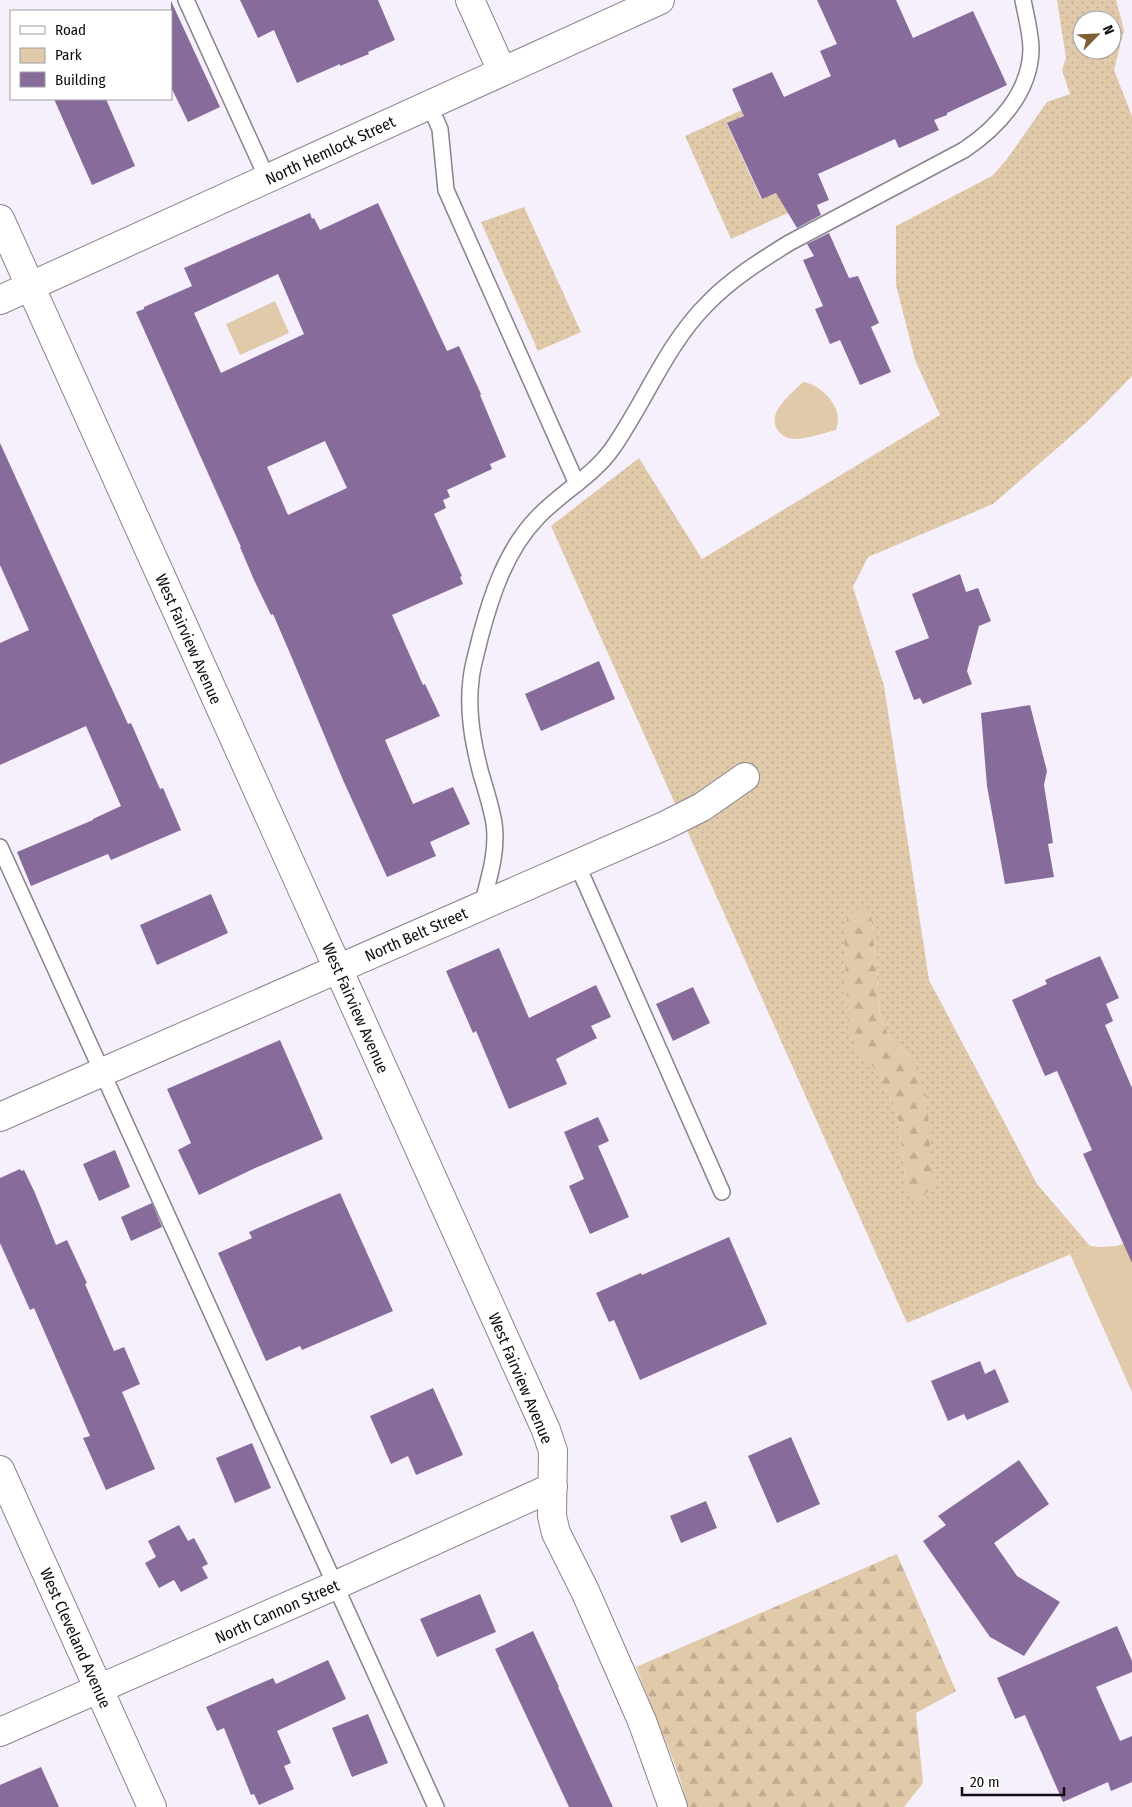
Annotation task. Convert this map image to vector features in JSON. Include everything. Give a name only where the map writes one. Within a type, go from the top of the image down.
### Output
[{"type":"street","points":[[470,0],[502,71]]},
{"type":"street","name":"North Hemlock Street","points":[[0,300],[660,0]]},
{"type":"street","name":"West Fairview Avenue","points":[[0,219],[546,1430],[553,1452],[552,1516],[559,1542],[585,1591],[624,1680],[657,1759],[673,1807]]},
{"type":"street","name":"North Belt Street","points":[[0,1117],[683,817],[720,796],[745,777]]},
{"type":"street","name":"West Cleveland Avenue","points":[[0,1470],[152,1807]]},
{"type":"street","name":"North Cannon Street","points":[[0,1732],[336,1585],[553,1487]]},
{"type":"lane","points":[[186,0],[268,178]]},
{"type":"lane","points":[[482,905],[494,858],[495,842],[494,824],[476,755],[470,716],[471,679],[475,658],[493,596],[518,540],[538,517],[595,469],[611,449],[671,351],[705,305],[723,288],[789,243],[964,150],[1003,116],[1020,92],[1027,78],[1030,65],[1031,48],[1024,0]]},
{"type":"lane","points":[[430,104],[440,129],[446,190],[577,484]]},
{"type":"lane","points":[[0,847],[436,1807]]},
{"type":"lane","points":[[576,864],[722,1192]]},
{"type":"green space","points":[[1057,0],[1116,0],[1119,10],[1072,10],[1072,60],[1116,60],[1114,70],[1132,116],[1132,376],[1087,422],[993,504],[868,557],[853,587],[884,686],[929,980],[1037,1184],[1090,1246],[907,1323],[551,526],[639,458],[702,559],[940,415],[915,360],[896,285],[896,226],[992,176],[1007,159],[1047,102],[1070,94],[1062,70],[1066,58]],"holes":[[[871,912],[880,1014],[889,1037],[912,1060],[907,1188],[897,1110],[879,1073]]]},
{"type":"green space","points":[[742,110],[744,116],[727,124],[761,199],[779,192],[788,213],[731,239],[685,136]]},
{"type":"green space","points":[[524,207],[581,332],[538,351],[481,222]]},
{"type":"green space","points":[[275,301],[289,333],[240,355],[226,324]]},
{"type":"green space","points":[[803,382],[815,386],[831,400],[838,418],[836,430],[799,439],[788,438],[780,433],[775,419],[777,412],[786,399]]},
{"type":"green space","points":[[863,909],[871,912],[880,1014],[889,1037],[912,1060],[926,1096],[933,1183],[923,1198],[913,1201],[907,1188],[897,1110],[879,1073],[858,1050],[848,1027],[844,927],[849,914]]},
{"type":"green space","points":[[1132,1240],[1132,1392],[1070,1254],[1090,1246],[1117,1246]]},
{"type":"green space","points":[[897,1554],[956,1691],[916,1713],[923,1783],[904,1807],[688,1807],[679,1775],[636,1667]]},
{"type":"building","points":[[240,0],[378,0],[395,40],[368,52],[369,54],[340,66],[340,64],[297,83],[274,30],[258,38]]},
{"type":"building","points":[[817,0],[896,0],[913,38],[973,11],[1007,85],[934,120],[939,130],[899,148],[895,139],[818,174],[829,200],[817,205],[821,215],[797,228],[776,193],[762,199],[727,123],[744,116],[732,89],[772,72],[784,97],[831,76],[820,51],[837,44]]},
{"type":"building","points":[[171,1],[220,107],[188,122],[172,89]]},
{"type":"building","points":[[54,100],[106,100],[135,166],[92,185]]},
{"type":"building","points":[[378,203],[447,351],[459,346],[481,394],[506,457],[490,464],[492,469],[447,490],[450,497],[443,500],[446,508],[434,514],[462,576],[460,577],[463,584],[392,615],[423,685],[425,684],[440,716],[385,740],[413,804],[453,787],[470,824],[430,842],[436,856],[387,877],[343,780],[273,614],[271,615],[254,580],[136,312],[192,286],[184,268],[310,213],[320,230]],"holes":[[[278,274],[304,334],[221,373],[194,313]],[[325,441],[347,488],[288,515],[267,467]]]},
{"type":"building","points":[[829,233],[849,278],[858,276],[879,323],[871,327],[891,372],[860,385],[840,340],[830,344],[815,309],[823,306],[803,260],[814,256],[807,244]]},
{"type":"building","points":[[0,443],[128,724],[131,723],[160,789],[163,788],[181,830],[111,860],[108,854],[31,886],[17,852],[121,806],[86,726],[0,765],[0,643],[29,630],[0,565]]},
{"type":"building","points":[[960,574],[966,592],[978,588],[991,621],[979,626],[967,671],[972,684],[923,704],[920,698],[914,700],[895,651],[929,638],[912,594]]},
{"type":"building","points":[[599,661],[615,699],[541,731],[525,694]]},
{"type":"building","points":[[1030,705],[1047,771],[1044,785],[1053,843],[1048,844],[1054,877],[1005,884],[987,786],[981,713]]},
{"type":"building","points":[[211,894],[228,933],[157,965],[140,925]]},
{"type":"building","points":[[499,948],[529,1018],[596,985],[611,1017],[591,1026],[597,1038],[556,1059],[567,1084],[509,1109],[476,1031],[473,1033],[446,971]]},
{"type":"building","points":[[1100,956],[1119,998],[1106,1004],[1113,1021],[1105,1025],[1132,1088],[1132,1263],[1083,1154],[1092,1150],[1057,1071],[1045,1076],[1012,1000],[1047,984],[1045,980]]},
{"type":"building","points":[[693,987],[710,1023],[673,1041],[656,1004]]},
{"type":"building","points":[[280,1040],[323,1139],[199,1195],[178,1150],[191,1143],[167,1089]]},
{"type":"building","points":[[598,1117],[609,1141],[598,1146],[629,1217],[590,1234],[569,1186],[584,1179],[564,1132]]},
{"type":"building","points":[[115,1150],[130,1187],[99,1201],[83,1164]]},
{"type":"building","points":[[20,1169],[21,1171],[24,1170],[35,1193],[56,1245],[67,1240],[87,1283],[85,1284],[114,1351],[124,1347],[140,1384],[122,1392],[155,1469],[106,1490],[83,1438],[90,1436],[34,1308],[30,1310],[0,1243],[0,1178]]},
{"type":"building","points":[[340,1193],[393,1311],[302,1350],[300,1346],[266,1361],[218,1253],[252,1238],[249,1232]]},
{"type":"building","points":[[152,1203],[162,1227],[131,1241],[121,1217]]},
{"type":"building","points":[[729,1237],[767,1324],[640,1380],[614,1320],[609,1322],[596,1293]]},
{"type":"building","points":[[980,1361],[985,1374],[995,1369],[1009,1402],[967,1420],[964,1414],[948,1421],[931,1381]]},
{"type":"building","points":[[433,1388],[463,1455],[416,1475],[408,1456],[391,1464],[370,1416]]},
{"type":"building","points":[[791,1437],[820,1504],[777,1523],[748,1456]]},
{"type":"building","points":[[252,1443],[271,1488],[235,1503],[216,1458]]},
{"type":"building","points":[[1019,1460],[1049,1504],[994,1543],[1017,1576],[1060,1602],[1024,1656],[990,1637],[923,1541],[946,1525],[938,1516]]},
{"type":"building","points":[[706,1501],[717,1528],[681,1543],[670,1516]]},
{"type":"building","points":[[179,1525],[188,1541],[194,1538],[208,1564],[202,1567],[208,1578],[181,1592],[174,1580],[159,1588],[145,1563],[156,1557],[148,1541]]},
{"type":"building","points":[[480,1594],[496,1632],[437,1657],[420,1619]]},
{"type":"building","points":[[1117,1626],[1132,1661],[1132,1672],[1096,1687],[1120,1741],[1132,1736],[1132,1782],[1111,1791],[1108,1782],[1063,1802],[1025,1715],[1015,1719],[997,1678]]},
{"type":"building","points":[[533,1631],[613,1807],[569,1807],[495,1649]]},
{"type":"building","points":[[328,1660],[346,1699],[277,1731],[291,1763],[284,1766],[294,1789],[259,1805],[254,1794],[251,1795],[224,1728],[217,1731],[206,1707],[273,1678],[276,1684]]},
{"type":"building","points":[[368,1714],[388,1763],[352,1777],[332,1728]]},
{"type":"building","points":[[41,1767],[59,1807],[0,1807],[0,1785]]}]
